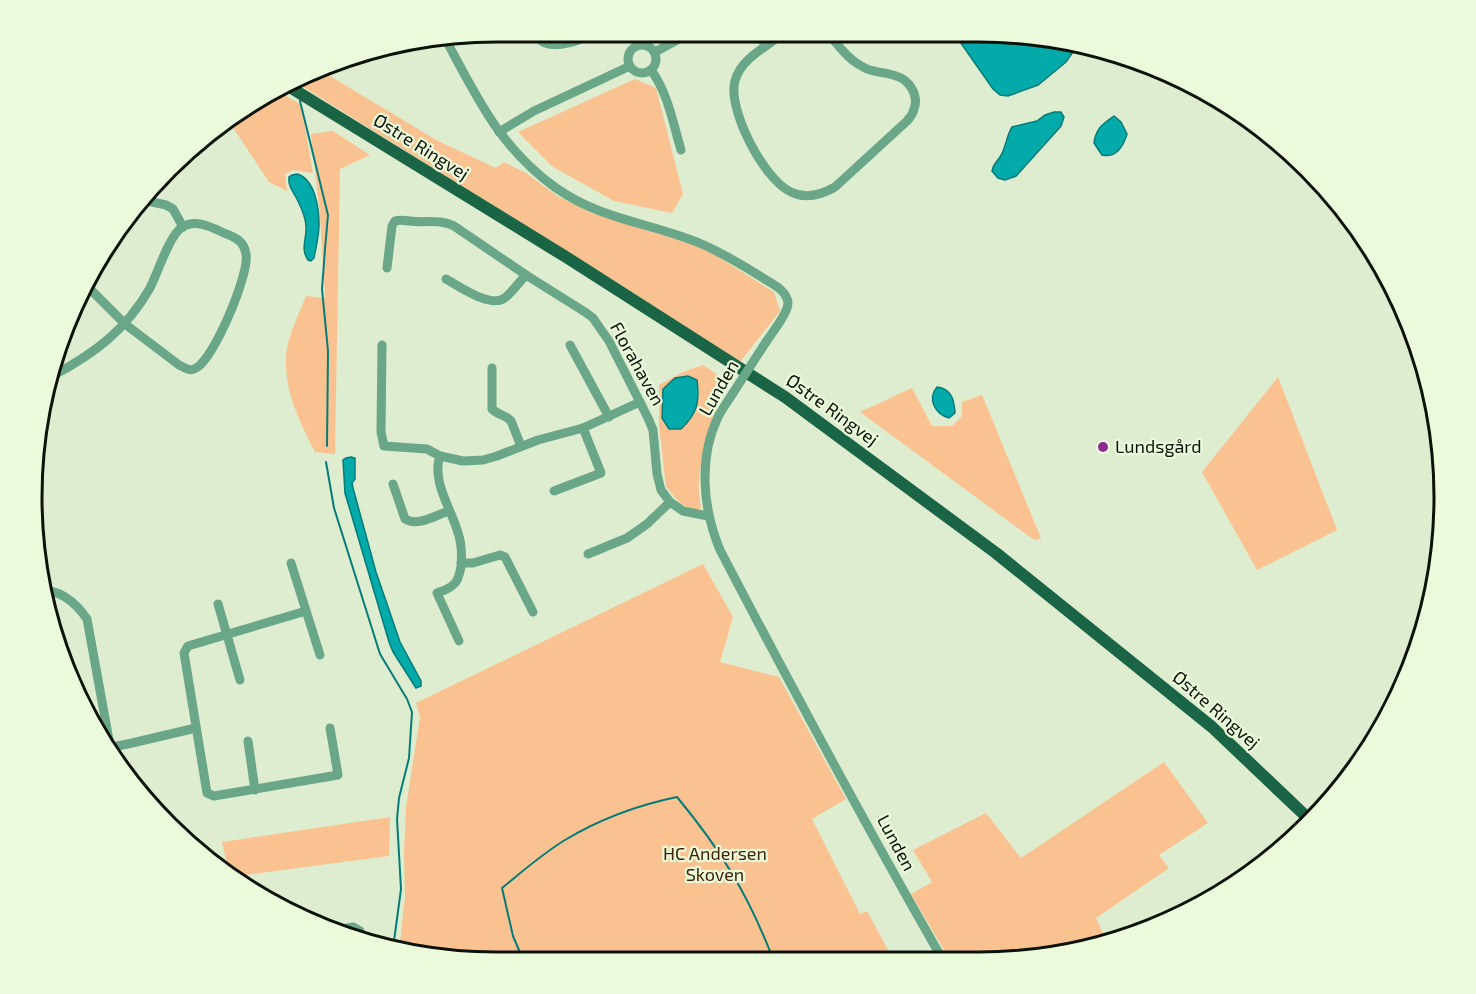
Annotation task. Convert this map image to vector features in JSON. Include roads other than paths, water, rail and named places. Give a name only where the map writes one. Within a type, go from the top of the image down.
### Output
[{"type":"main road","name":"Østre Ringvej","points":[[294,90],[566,257],[785,397],[996,553],[1212,727],[1304,815]]},
{"type":"street","points":[[542,42],[552,44],[571,42]]},
{"type":"street","points":[[655,52],[673,42]]},
{"type":"street","points":[[763,42],[766,46]]},
{"type":"street","points":[[772,42],[743,64],[735,80],[733,96],[741,125],[768,171],[779,184],[790,192],[800,195],[817,195],[835,187],[907,121],[915,109],[915,97],[910,86],[902,78],[866,68],[851,59],[835,42]]},
{"type":"street","name":"Lunden","points":[[449,45],[499,132],[527,165],[544,178],[569,196],[602,212],[703,244],[744,266],[782,291],[786,297],[788,305],[785,312],[718,418],[707,456],[705,486],[708,516],[713,534],[728,565],[896,879],[938,952]]},
{"type":"street","points":[[637,46],[649,46],[655,52],[656,64],[651,70],[639,73],[630,66],[628,58],[637,46]]},
{"type":"street","points":[[499,132],[534,111],[630,66]]},
{"type":"street","points":[[651,70],[664,92],[681,150]]},
{"type":"street","points":[[151,202],[166,204],[173,209],[183,226]]},
{"type":"street","name":"Florahaven","points":[[387,268],[392,226],[395,221],[400,219],[449,224],[593,318],[609,341],[648,418],[653,430],[657,474],[661,490],[670,502]]},
{"type":"street","points":[[60,371],[89,355],[125,324],[151,286],[174,235],[183,226],[205,225],[236,238],[243,245],[247,256],[228,319],[202,363],[195,369],[188,370],[179,365],[125,324],[92,291]]},
{"type":"street","points":[[446,279],[477,296],[494,301],[501,300],[526,275]]},
{"type":"street","points":[[382,345],[381,432],[384,446],[427,449],[440,456],[464,461],[483,460],[538,440],[583,428],[640,402]]},
{"type":"street","points":[[570,345],[609,417]]},
{"type":"street","points":[[492,368],[492,409],[511,421],[521,446]]},
{"type":"street","points":[[555,491],[601,473],[583,428]]},
{"type":"street","points":[[440,456],[438,477],[459,537],[461,563],[454,584],[437,593],[459,641]]},
{"type":"street","points":[[393,484],[405,519],[411,522],[418,522],[449,510]]},
{"type":"street","points":[[588,554],[627,538],[647,524],[670,502],[683,511],[708,516]]},
{"type":"street","points":[[461,563],[473,563],[500,555],[505,557],[533,612]]},
{"type":"street","points":[[291,563],[320,655]]},
{"type":"street","points":[[53,592],[72,601],[87,619],[105,728]]},
{"type":"street","points":[[218,604],[240,680]]},
{"type":"street","points":[[306,611],[188,646],[184,653],[207,793],[214,796],[338,775],[330,728]]},
{"type":"street","points":[[117,747],[196,728]]},
{"type":"street","points":[[248,741],[255,789]]},
{"type":"water","points":[[960,42],[1009,43],[1073,52],[1066,62],[1038,85],[1008,96],[1000,95],[993,89]]},
{"type":"water","points":[[1054,112],[1061,112],[1064,117],[1061,126],[1016,176],[1005,180],[998,178],[992,169],[1002,154],[1012,127],[1037,121]]},
{"type":"water","points":[[1114,116],[1121,122],[1127,134],[1115,153],[1102,155],[1094,143],[1096,134],[1100,127]]},
{"type":"water","points":[[297,174],[303,177],[312,188],[318,210],[318,237],[314,258],[311,261],[308,260],[304,251],[306,224],[304,217],[289,184],[289,177]]},
{"type":"water","points":[[688,376],[697,380],[698,395],[694,413],[681,429],[669,429],[662,418],[663,389],[675,378]]},
{"type":"water","points":[[937,387],[946,390],[953,400],[955,413],[949,418],[936,410],[934,406],[933,396]]},
{"type":"water","points":[[355,458],[353,488],[376,572],[400,642],[421,681],[421,686],[416,688],[389,642],[345,493],[343,460]]},
{"type":"waterway","points":[[300,101],[328,215],[322,289],[328,351],[327,446]]},
{"type":"waterway","points":[[326,462],[334,508],[380,654],[407,699],[412,712],[409,758],[399,798],[397,819],[401,889],[394,940]]},
{"type":"waterway","points":[[520,952],[513,936],[502,888],[548,851],[578,832],[648,804],[677,797],[732,874],[744,894],[770,952]]},
{"type":"place","name":"Lundsgård","points":[[1103,447]]},
{"type":"park label","name":"HC Andersen Skoven","points":[[715,864]]}]
